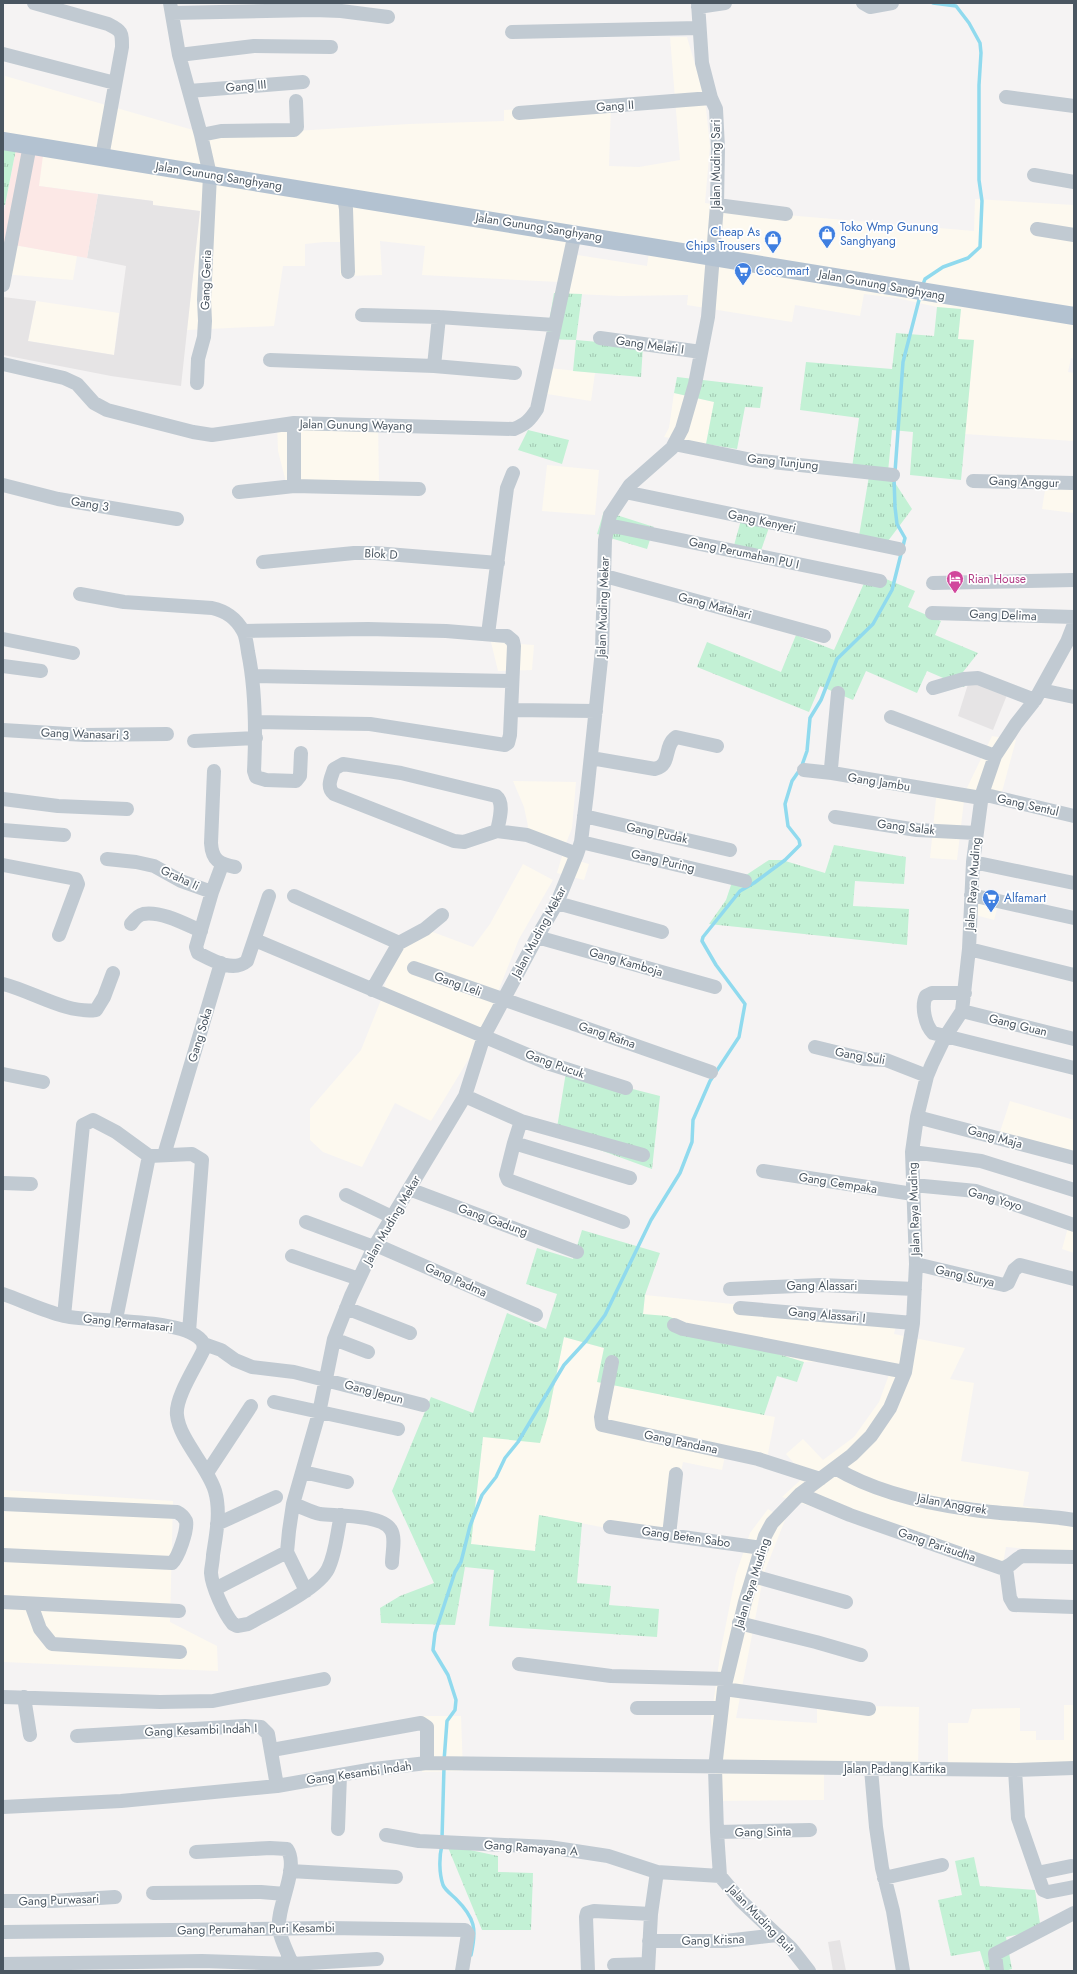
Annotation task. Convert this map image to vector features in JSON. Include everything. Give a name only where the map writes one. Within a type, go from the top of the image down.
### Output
[{"type":"main road","name":"Jalan Gunung Sanghyang","points":[[3,141],[575,233],[1074,316]]},
{"type":"street","points":[[34,3],[108,24],[119,29],[122,34],[122,47],[102,157]]},
{"type":"street","points":[[698,5],[726,3]]},
{"type":"street","points":[[863,3],[870,6],[892,3]]},
{"type":"street","name":"Jalan Muding Sari","points":[[698,5],[698,28],[702,63],[711,98],[716,109],[718,127],[717,205],[713,256]]},
{"type":"street","points":[[171,8],[341,11],[388,17]]},
{"type":"street","name":"Gang Geria","points":[[171,8],[179,54],[201,135],[210,175],[204,300],[205,321],[204,337],[198,359],[197,383]]},
{"type":"street","points":[[512,32],[698,28]]},
{"type":"street","points":[[179,54],[254,46],[331,47]]},
{"type":"street","points":[[3,54],[115,83]]},
{"type":"street","name":"Gang III","points":[[189,91],[303,82]]},
{"type":"street","points":[[1006,97],[1074,106]]},
{"type":"street","name":"Gang II","points":[[519,113],[711,98]]},
{"type":"street","points":[[201,135],[221,132],[294,130],[297,127],[296,101]]},
{"type":"street","points":[[3,285],[30,145]]},
{"type":"street","points":[[1034,175],[1074,182]]},
{"type":"street","points":[[344,196],[348,272]]},
{"type":"street","points":[[717,205],[786,214]]},
{"type":"street","points":[[1036,229],[1074,235]]},
{"type":"street","name":"Jalan Gunung Wayang","points":[[3,364],[64,378],[77,384],[94,403],[107,410],[193,432],[212,435],[294,423],[514,429],[524,425],[530,420],[537,408],[575,233]]},
{"type":"street","name":"Jalan Muding Mekar","points":[[287,1552],[293,1504],[319,1413],[334,1339],[346,1308],[375,1246],[465,1096],[484,1036],[557,903],[579,848],[591,758],[602,650],[605,540],[608,525],[614,507],[630,485],[672,448],[682,428],[695,384],[708,317],[713,256]]},
{"type":"street","points":[[362,315],[439,317],[554,325]]},
{"type":"street","points":[[434,366],[439,317]]},
{"type":"street","name":"Gang Melati I","points":[[600,338],[701,352]]},
{"type":"street","points":[[270,360],[434,366],[515,373]]},
{"type":"street","points":[[294,423],[294,486]]},
{"type":"street","name":"Gang Tunjung","points":[[674,444],[752,460],[893,475]]},
{"type":"street","points":[[488,634],[507,488],[513,473]]},
{"type":"street","name":"Gang Anggur","points":[[973,481],[1074,484]]},
{"type":"street","name":"Gang 3","points":[[3,485],[58,499],[177,518]]},
{"type":"street","points":[[239,492],[294,486],[419,489]]},
{"type":"street","name":"Gang Kenyeri","points":[[625,492],[899,549]]},
{"type":"street","name":"Gang Perumahan PU I","points":[[608,525],[880,581]]},
{"type":"street","name":"Blok D","points":[[263,562],[354,553],[375,553],[498,563]]},
{"type":"street","name":"Gang Matahari","points":[[605,576],[824,636]]},
{"type":"street","points":[[934,583],[1074,580]]},
{"type":"street","points":[[80,594],[124,602],[224,611],[231,615],[244,631],[253,676],[256,738],[254,772],[256,776],[260,779],[293,783],[300,776],[301,753]]},
{"type":"street","name":"Gang Delima","points":[[932,613],[1074,617]]},
{"type":"street","name":"Jalan Raya Muding","points":[[715,1768],[725,1684],[739,1623],[765,1536],[772,1523],[800,1494],[835,1468],[871,1436],[890,1408],[905,1372],[913,1323],[916,1264],[912,1152],[917,1117],[941,1036],[962,1011],[969,949],[972,862],[982,796],[995,756],[1016,724],[1038,695],[1067,642],[1074,624]]},
{"type":"street","points":[[244,631],[368,629],[488,634],[506,636],[514,641],[512,710],[509,741],[502,745],[417,730],[370,724],[255,722]]},
{"type":"street","points":[[3,639],[73,653]]},
{"type":"street","points":[[3,666],[41,671]]},
{"type":"street","points":[[253,676],[512,681]]},
{"type":"street","points":[[933,688],[964,679],[978,678],[1038,695],[1074,698]]},
{"type":"street","name":"Gang Jambu","points":[[838,693],[831,768],[832,773],[982,796]]},
{"type":"street","points":[[512,710],[596,711]]},
{"type":"street","points":[[891,717],[995,756]]},
{"type":"street","name":"Gang Wanasari 3","points":[[3,730],[85,735],[167,734]]},
{"type":"street","points":[[194,741],[256,738]]},
{"type":"street","points":[[591,758],[655,769],[661,767],[665,763],[671,743],[676,738],[717,746]]},
{"type":"street","points":[[342,764],[361,766],[401,773],[496,796],[500,798],[501,803],[497,831],[464,842],[454,841],[334,794],[329,786],[334,769],[342,764]]},
{"type":"street","points":[[804,770],[832,773]]},
{"type":"street","points":[[212,892],[228,866],[214,858],[211,850],[214,771]]},
{"type":"street","name":"Gang Sentul","points":[[982,796],[1074,816]]},
{"type":"street","points":[[3,799],[58,806],[127,809]]},
{"type":"street","name":"Gang Pudak","points":[[584,816],[730,850]]},
{"type":"street","name":"Gang Salak","points":[[835,817],[917,830],[976,833]]},
{"type":"street","points":[[3,830],[64,835]]},
{"type":"street","name":"Gang Puring","points":[[497,831],[527,835],[579,848],[745,880]]},
{"type":"street","name":"Graha Ii","points":[[107,859],[136,862],[154,866],[181,881],[212,892],[196,947],[198,953],[221,964]]},
{"type":"street","points":[[972,862],[1074,883]]},
{"type":"street","points":[[3,865],[76,879],[78,884],[59,936]]},
{"type":"street","points":[[971,895],[1074,918]]},
{"type":"street","points":[[221,964],[237,967],[241,966],[247,961],[270,896]]},
{"type":"street","points":[[294,896],[399,944]]},
{"type":"street","points":[[557,903],[662,932]]},
{"type":"street","points":[[131,924],[142,914],[150,914],[164,916],[201,931]]},
{"type":"street","points":[[372,990],[399,944],[425,929],[442,915]]},
{"type":"street","name":"Gang Kamboja","points":[[537,937],[715,987]]},
{"type":"street","points":[[255,940],[429,1015],[484,1036]]},
{"type":"street","points":[[969,949],[1074,975]]},
{"type":"street","name":"Gang Soka","points":[[164,1155],[221,964]]},
{"type":"street","name":"Gang Leli","points":[[414,968],[503,1000]]},
{"type":"street","points":[[3,984],[32,993],[62,1005],[82,1011],[89,1011],[96,1010],[104,996],[113,973]]},
{"type":"street","points":[[965,993],[932,993],[926,996],[925,1018],[929,1028],[941,1036],[1034,1056],[1074,1068]]},
{"type":"street","name":"Gang Ratna","points":[[503,1000],[711,1072]]},
{"type":"street","name":"Gang Guan","points":[[962,1011],[1074,1039]]},
{"type":"street","name":"Gang Pucuk","points":[[484,1036],[547,1063],[626,1088]]},
{"type":"street","name":"Gang Suli","points":[[815,1047],[864,1059],[886,1060],[928,1076]]},
{"type":"street","points":[[3,1074],[43,1082]]},
{"type":"street","points":[[465,1096],[521,1121],[643,1155]]},
{"type":"street","name":"Gang Maja","points":[[917,1117],[1074,1158]]},
{"type":"street","points":[[64,1316],[83,1125],[92,1120],[116,1132],[149,1156],[192,1154],[202,1160],[189,1332]]},
{"type":"street","points":[[521,1121],[506,1176],[508,1180],[624,1222]]},
{"type":"street","points":[[514,1143],[630,1178]]},
{"type":"street","points":[[912,1152],[981,1162],[1074,1190]]},
{"type":"street","points":[[116,1319],[149,1156]]},
{"type":"street","name":"Gang Cempaka","points":[[763,1171],[913,1190]]},
{"type":"street","points":[[3,1183],[31,1184]]},
{"type":"street","name":"Gang Gadung","points":[[409,1189],[577,1252]]},
{"type":"street","name":"Gang Yoyo","points":[[913,1190],[976,1191],[1074,1225]]},
{"type":"street","points":[[346,1195],[392,1217]]},
{"type":"street","name":"Gang Padma","points":[[306,1222],[375,1246],[536,1315]]},
{"type":"street","points":[[292,1256],[359,1279]]},
{"type":"street","name":"Gang Surya","points":[[916,1264],[1004,1285],[1008,1283],[1014,1270],[1020,1265],[1074,1279]]},
{"type":"street","name":"Gang Alassari","points":[[730,1289],[821,1285],[915,1289]]},
{"type":"street","name":"Gang Permatasari","points":[[3,1294],[64,1316],[116,1319],[189,1332],[201,1339],[204,1344],[221,1350],[235,1360],[252,1367],[294,1372],[326,1379]]},
{"type":"street","points":[[346,1308],[410,1333]]},
{"type":"street","name":"Gang Alassari I","points":[[740,1308],[913,1323]]},
{"type":"street","points":[[674,1325],[683,1329],[905,1372]]},
{"type":"street","points":[[334,1339],[368,1352]]},
{"type":"street","points":[[204,1344],[203,1351],[177,1404],[177,1416],[182,1430],[207,1473],[215,1491],[218,1508],[211,1573],[214,1589],[230,1620],[237,1626],[248,1624],[306,1591],[324,1576],[332,1557],[341,1515]]},
{"type":"street","name":"Gang Pandana","points":[[612,1362],[601,1417],[602,1425],[758,1459],[820,1479]]},
{"type":"street","name":"Gang Jepun","points":[[326,1379],[423,1405]]},
{"type":"street","points":[[274,1402],[398,1429]]},
{"type":"street","points":[[207,1473],[251,1406]]},
{"type":"street","name":"Jalan Anggrek","points":[[835,1468],[873,1487],[934,1502],[968,1509],[1074,1520]]},
{"type":"street","points":[[302,1472],[347,1482]]},
{"type":"street","points":[[669,1535],[676,1474]]},
{"type":"street","name":"Gang Parisudha","points":[[800,1494],[850,1515],[1001,1568],[1006,1568]]},
{"type":"street","points":[[217,1524],[276,1497]]},
{"type":"street","points":[[3,1504],[177,1512],[186,1520],[186,1528],[177,1556],[172,1563],[3,1555]]},
{"type":"street","points":[[293,1504],[319,1514],[341,1515],[379,1522],[386,1525],[393,1534],[392,1563]]},
{"type":"street","name":"Gang Beten Sabo","points":[[610,1527],[762,1548]]},
{"type":"street","points":[[214,1589],[287,1552],[306,1591]]},
{"type":"street","points":[[1074,1558],[1022,1556],[1006,1568],[1010,1598],[1014,1605],[1074,1607]]},
{"type":"street","points":[[753,1576],[846,1602]]},
{"type":"street","points":[[3,1602],[179,1611]]},
{"type":"street","points":[[31,1604],[40,1629],[52,1644],[58,1646],[180,1652]]},
{"type":"street","points":[[739,1623],[861,1655]]},
{"type":"street","points":[[519,1664],[610,1676],[725,1684],[771,1697],[869,1709]]},
{"type":"street","points":[[3,1697],[160,1702],[213,1701],[324,1679]]},
{"type":"street","points":[[24,1697],[30,1735]]},
{"type":"street","points":[[637,1708],[721,1708]]},
{"type":"street","points":[[272,1750],[421,1723],[427,1727],[427,1763]]},
{"type":"street","name":"Gang Kesambi Indah I","points":[[77,1736],[256,1726],[265,1728],[272,1750],[277,1786]]},
{"type":"street","name":"Gang Kesambi Indah","points":[[3,1807],[121,1801],[277,1786],[340,1775],[427,1763],[715,1768]]},
{"type":"street","name":"Jalan Padang Kartika","points":[[715,1768],[1015,1770],[1074,1768]]},
{"type":"street","name":"Jalan Muding Buit","points":[[715,1768],[720,1876],[741,1901],[791,1948],[809,1971]]},
{"type":"street","points":[[871,1769],[876,1827],[884,1878],[893,1911],[903,1971]]},
{"type":"street","points":[[1015,1770],[1018,1818],[1044,1890],[1048,1892],[1074,1887]]},
{"type":"street","points":[[338,1829],[340,1775]]},
{"type":"street","name":"Gang Sinta","points":[[717,1832],[810,1830]]},
{"type":"street","name":"Gang Ramayana A","points":[[386,1835],[420,1841],[549,1847],[585,1851],[608,1856],[657,1872],[720,1876]]},
{"type":"street","points":[[196,1852],[287,1849],[290,1853],[290,1871],[279,1929],[292,1964]]},
{"type":"street","points":[[884,1878],[942,1865]]},
{"type":"street","points":[[1038,1873],[1071,1866]]},
{"type":"street","points":[[290,1871],[396,1878]]},
{"type":"street","points":[[614,1965],[648,1968],[651,1914],[657,1872]]},
{"type":"street","points":[[153,1893],[261,1892],[285,1894]]},
{"type":"street","name":"Gang Purwasari","points":[[3,1901],[52,1901],[115,1897]]},
{"type":"street","points":[[588,1971],[587,1913],[594,1911],[651,1914]]},
{"type":"street","points":[[997,1971],[995,1954],[1074,1913]]},
{"type":"street","name":"Gang Perumahan Puri Kesambi","points":[[3,1932],[328,1928],[467,1930],[468,1934],[462,1971]]},
{"type":"street","name":"Gang Krisna","points":[[649,1941],[725,1941],[777,1935]]},
{"type":"street","points":[[3,1964],[202,1961],[292,1964],[377,1959]]},
{"type":"shaded area","points":[[670,37],[687,37],[705,99],[710,146],[705,203],[786,215],[974,231],[975,199],[1074,205],[1074,359],[1071,358],[1068,372],[1074,373],[1074,441],[965,434],[974,341],[958,339],[961,309],[937,307],[897,298],[864,294],[860,316],[795,305],[792,322],[687,305],[688,295],[620,296],[554,293],[559,282],[422,275],[425,246],[380,241],[382,275],[344,276],[340,275],[340,242],[324,242],[305,244],[305,266],[283,266],[274,326],[187,330],[200,211],[153,205],[153,201],[39,186],[4,142],[5,76],[214,136],[409,124],[504,121],[504,110],[611,104],[609,166],[639,167],[680,160]],"holes":[[[574,238],[649,252],[647,266],[571,254]]]},
{"type":"shaded area","points":[[17,144],[44,148],[39,186],[98,194],[87,258],[3,243],[3,217]]},
{"type":"shaded area","points":[[98,194],[153,201],[153,205],[200,211],[181,386],[111,376],[3,355],[3,297],[36,301],[28,341],[114,355],[126,266],[87,258]]},
{"type":"shaded area","points":[[3,243],[77,256],[73,280],[3,274]]},
{"type":"shaded area","points":[[36,301],[119,313],[114,355],[28,341]]},
{"type":"shaded area","points":[[549,368],[595,373],[591,401],[547,394]]},
{"type":"shaded area","points":[[674,393],[714,402],[706,444],[664,437],[669,428]]},
{"type":"shaded area","points":[[277,422],[378,422],[379,485],[286,482],[278,451]]},
{"type":"shaded area","points":[[547,465],[599,470],[595,515],[542,511]]},
{"type":"shaded area","points":[[1046,484],[1074,489],[1074,513],[1042,509]]},
{"type":"shaded area","points":[[491,642],[534,645],[532,670],[498,671]]},
{"type":"shaded area","points":[[969,681],[1009,690],[993,730],[958,716]]},
{"type":"shaded area","points":[[992,736],[1016,740],[1000,799],[965,792]]},
{"type":"shaded area","points":[[513,781],[576,782],[572,828],[565,846],[525,836],[528,826],[524,807]]},
{"type":"shaded area","points":[[937,789],[965,792],[957,860],[930,858]]},
{"type":"shaded area","points":[[562,856],[589,864],[584,880],[557,873]]},
{"type":"shaded area","points":[[523,864],[553,880],[519,939],[476,1047],[431,1121],[395,1103],[362,1167],[323,1152],[310,1140],[310,1109],[361,1050],[381,1000],[391,962],[422,928],[473,947],[490,924]]},
{"type":"shaded area","points":[[970,891],[1000,898],[994,920],[964,912]]},
{"type":"shaded area","points":[[1010,1101],[1074,1120],[1074,1154],[998,1138]]},
{"type":"shaded area","points":[[1069,1224],[1074,1226],[1074,1253],[1062,1249]]},
{"type":"shaded area","points":[[645,1295],[897,1321],[894,1334],[965,1348],[950,1379],[974,1383],[961,1461],[1029,1472],[1023,1506],[1074,1514],[1074,1553],[1006,1547],[1002,1569],[782,1497],[805,1476],[786,1454],[803,1439],[823,1460],[854,1437],[879,1402],[890,1372],[859,1362],[804,1362],[643,1314]]},
{"type":"shaded area","points":[[564,1337],[604,1348],[598,1382],[775,1417],[767,1459],[726,1451],[722,1470],[683,1462],[667,1540],[540,1515],[535,1551],[471,1544],[483,1437],[548,1416]]},
{"type":"shaded area","points":[[3,1490],[173,1501],[170,1622],[217,1646],[218,1671],[3,1662]]},
{"type":"shaded area","points":[[768,1509],[785,1520],[764,1573],[736,1718],[817,1723],[817,1705],[919,1707],[918,1769],[824,1773],[824,1800],[713,1801],[715,1772],[711,1719],[721,1649],[736,1574],[750,1533]]},
{"type":"shaded area","points":[[1064,1705],[1074,1705],[1074,1764],[948,1768],[948,1723],[968,1723],[972,1709],[1020,1708],[1020,1731],[1036,1731],[1036,1740],[1064,1740]]},
{"type":"shaded area","points":[[420,1716],[461,1716],[463,1771],[422,1772]]},
{"type":"shaded area","points":[[840,1940],[846,1971],[833,1971],[828,1942]]},
{"type":"green space","points":[[3,142],[17,144],[5,205],[3,205]]},
{"type":"green space","points":[[554,293],[582,294],[576,340],[546,339]]},
{"type":"green space","points":[[937,307],[961,309],[958,339],[974,340],[961,480],[910,475],[913,432],[892,430],[888,472],[912,509],[888,541],[859,536],[870,470],[852,468],[859,418],[800,410],[806,362],[892,369],[896,333],[934,336]]},
{"type":"green space","points":[[576,340],[643,346],[641,377],[573,371]]},
{"type":"green space","points":[[677,377],[763,387],[760,408],[745,407],[737,449],[706,444],[714,402],[674,393]]},
{"type":"green space","points":[[528,430],[569,440],[562,464],[518,450]]},
{"type":"green space","points":[[604,511],[654,527],[647,549],[597,534]]},
{"type":"green space","points":[[741,520],[771,522],[758,559],[733,549]]},
{"type":"green space","points":[[869,572],[915,591],[908,607],[941,621],[935,635],[978,653],[963,672],[970,675],[964,687],[927,671],[917,693],[866,671],[853,700],[820,686],[809,712],[697,667],[707,642],[781,672],[796,635],[834,650]]},
{"type":"green space","points":[[834,845],[906,857],[904,884],[855,881],[853,906],[909,909],[907,945],[709,924],[726,900],[731,885],[769,860],[782,860],[825,873]]},
{"type":"green space","points":[[566,1072],[660,1096],[652,1169],[556,1134]]},
{"type":"green space","points":[[582,1230],[660,1253],[645,1295],[643,1314],[667,1316],[730,1339],[804,1362],[797,1382],[777,1376],[764,1415],[597,1382],[604,1348],[564,1337],[548,1416],[540,1443],[483,1437],[471,1544],[535,1551],[539,1515],[582,1523],[577,1583],[611,1586],[609,1605],[659,1609],[657,1637],[489,1626],[494,1570],[465,1567],[455,1625],[381,1623],[380,1608],[400,1596],[434,1583],[392,1491],[431,1397],[473,1413],[507,1313],[546,1329],[557,1294],[526,1284],[537,1248],[573,1259]]},
{"type":"green space","points":[[447,1845],[498,1856],[498,1872],[533,1873],[531,1930],[482,1930]]},
{"type":"green space","points":[[974,1857],[980,1886],[1035,1890],[1041,1930],[1006,1937],[1012,1969],[1005,1971],[986,1971],[980,1951],[951,1956],[938,1900],[962,1895],[955,1861]]},
{"type":"waterway","points":[[922,287],[925,279],[943,267],[968,258],[980,247],[982,201],[979,180],[980,43],[969,23],[956,6],[933,3]]},
{"type":"waterway","points":[[895,472],[903,362],[920,296]]},
{"type":"waterway","points":[[444,1761],[447,1721],[455,1710],[456,1700],[448,1675],[433,1650],[435,1633],[455,1572],[461,1562],[470,1526],[482,1495],[496,1477],[505,1458],[518,1442],[564,1365],[586,1341],[605,1315],[651,1220],[680,1173],[692,1142],[693,1120],[710,1081],[739,1037],[745,1004],[716,965],[702,941],[703,937],[740,891],[754,883],[785,860],[800,845],[799,840],[788,826],[785,804],[792,781],[801,768],[807,751],[810,718],[821,700],[837,659],[873,624],[892,590],[905,538],[897,524],[894,478]]},
{"type":"waterway","points":[[442,1839],[444,1767]]},
{"type":"waterway","points":[[442,1845],[440,1865],[443,1885],[467,1912],[473,1924],[474,1938],[471,1955]]},
{"type":"place","name":"Toko Wmp Gunung Sanghyang","points":[[827,249]]},
{"type":"place","name":"Cheap As Chips Trousers","points":[[773,254]]},
{"type":"place","name":"Coco mart","points":[[743,286]]},
{"type":"place","name":"Rian House","points":[[955,594]]},
{"type":"place","name":"Alfamart","points":[[991,913]]}]
